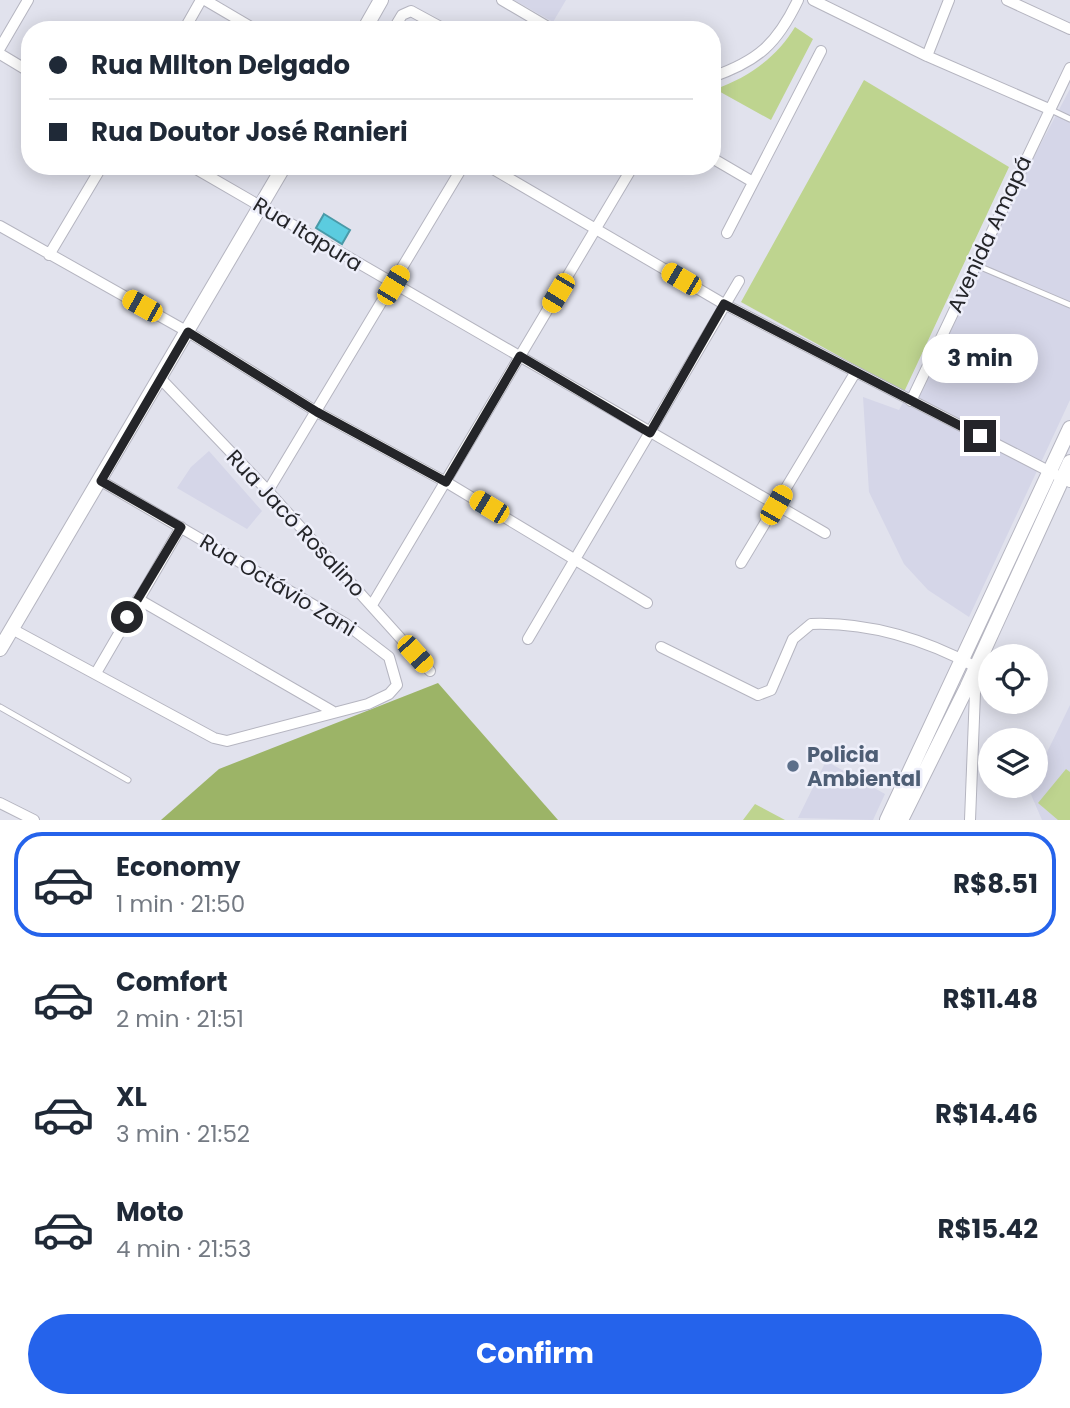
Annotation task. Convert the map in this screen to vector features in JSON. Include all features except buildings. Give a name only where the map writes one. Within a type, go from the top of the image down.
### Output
[{"type":"main road","points":[[369,21],[381,0]]},
{"type":"main road","points":[[0,649],[279,175]]},
{"type":"main road","points":[[887,820],[1048,470],[1070,428]]},
{"type":"main road","points":[[901,820],[1066,480],[1070,462]]},
{"type":"main road","points":[[991,597],[1006,602]]},
{"type":"street","points":[[0,48],[27,0]]},
{"type":"street","points":[[190,21],[203,0],[240,21]]},
{"type":"street","points":[[502,0],[532,21]]},
{"type":"street","points":[[721,74],[734,69],[776,40],[798,0]]},
{"type":"street","points":[[813,0],[927,56],[1049,109]]},
{"type":"street","points":[[927,56],[949,0]]},
{"type":"street","points":[[1007,0],[1070,29]]},
{"type":"street","points":[[398,21],[402,15],[411,11],[429,21]]},
{"type":"street","points":[[727,233],[821,51]]},
{"type":"street","points":[[0,54],[21,67]]},
{"type":"street","name":"Avenida Amapá","points":[[911,401],[1070,68]]},
{"type":"street","points":[[721,163],[753,182]]},
{"type":"street","points":[[49,255],[97,175]]},
{"type":"street","name":"Rua Itapura","points":[[207,175],[825,533]]},
{"type":"street","points":[[268,491],[458,175]]},
{"type":"street","points":[[503,175],[724,304],[1066,480]]},
{"type":"street","points":[[372,605],[628,175]]},
{"type":"street","points":[[0,226],[188,332],[317,412],[446,482],[648,603]]},
{"type":"street","points":[[528,639],[739,281]]},
{"type":"street","points":[[741,563],[855,373]]},
{"type":"street","name":"Rua Jacó Rosalino","points":[[160,378],[268,491],[430,671]]},
{"type":"street","name":"Rua Octávio Zani","points":[[101,481],[371,641],[389,657],[397,685],[381,699],[332,711]]},
{"type":"street","points":[[96,673],[181,527]]},
{"type":"street","points":[[138,599],[332,711]]},
{"type":"street","points":[[661,647],[758,695],[771,690],[793,639],[811,624],[898,634],[929,643],[976,667],[970,820]]},
{"type":"street","points":[[12,629],[214,737],[237,740],[332,711]]},
{"type":"street","points":[[0,803],[34,820]]},
{"type":"lane","points":[[1049,109],[1070,119]]},
{"type":"lane","points":[[1063,116],[1070,111]]},
{"type":"lane","points":[[975,265],[1070,305]]},
{"type":"lane","points":[[0,707],[128,780]]},
{"type":"shaded area","points":[[514,0],[566,0],[551,21]]},
{"type":"shaded area","points":[[1070,89],[1070,400],[969,617],[928,590],[904,564],[869,492],[863,397],[899,410]]},
{"type":"shaded area","points":[[209,451],[262,511],[247,529],[177,488],[191,467]]},
{"type":"shaded area","points":[[1070,705],[1070,820],[1042,820],[1032,798],[1048,798],[1048,750]]},
{"type":"shaded area","points":[[826,761],[885,794],[873,820],[798,818]]},
{"type":"green space","points":[[795,27],[813,39],[771,120],[721,92],[721,86],[761,65],[788,38]]},
{"type":"green space","points":[[864,80],[1009,167],[904,392],[741,302]]},
{"type":"green space","points":[[438,683],[558,820],[161,820],[219,769]]},
{"type":"green space","points":[[1066,769],[1070,772],[1070,820],[1058,820],[1038,803],[1042,798],[1048,798],[1048,791]]},
{"type":"green space","points":[[755,804],[785,820],[743,820]]},
{"type":"water","points":[[324,214],[350,230],[342,244],[316,228]]},
{"type":"place","name":"Policia Ambiental","points":[[793,766]]},
{"type":"route","points":[[127,617],[181,527],[101,481],[188,332],[317,412],[446,482],[520,356],[650,433],[724,304],[980,436]]}]
